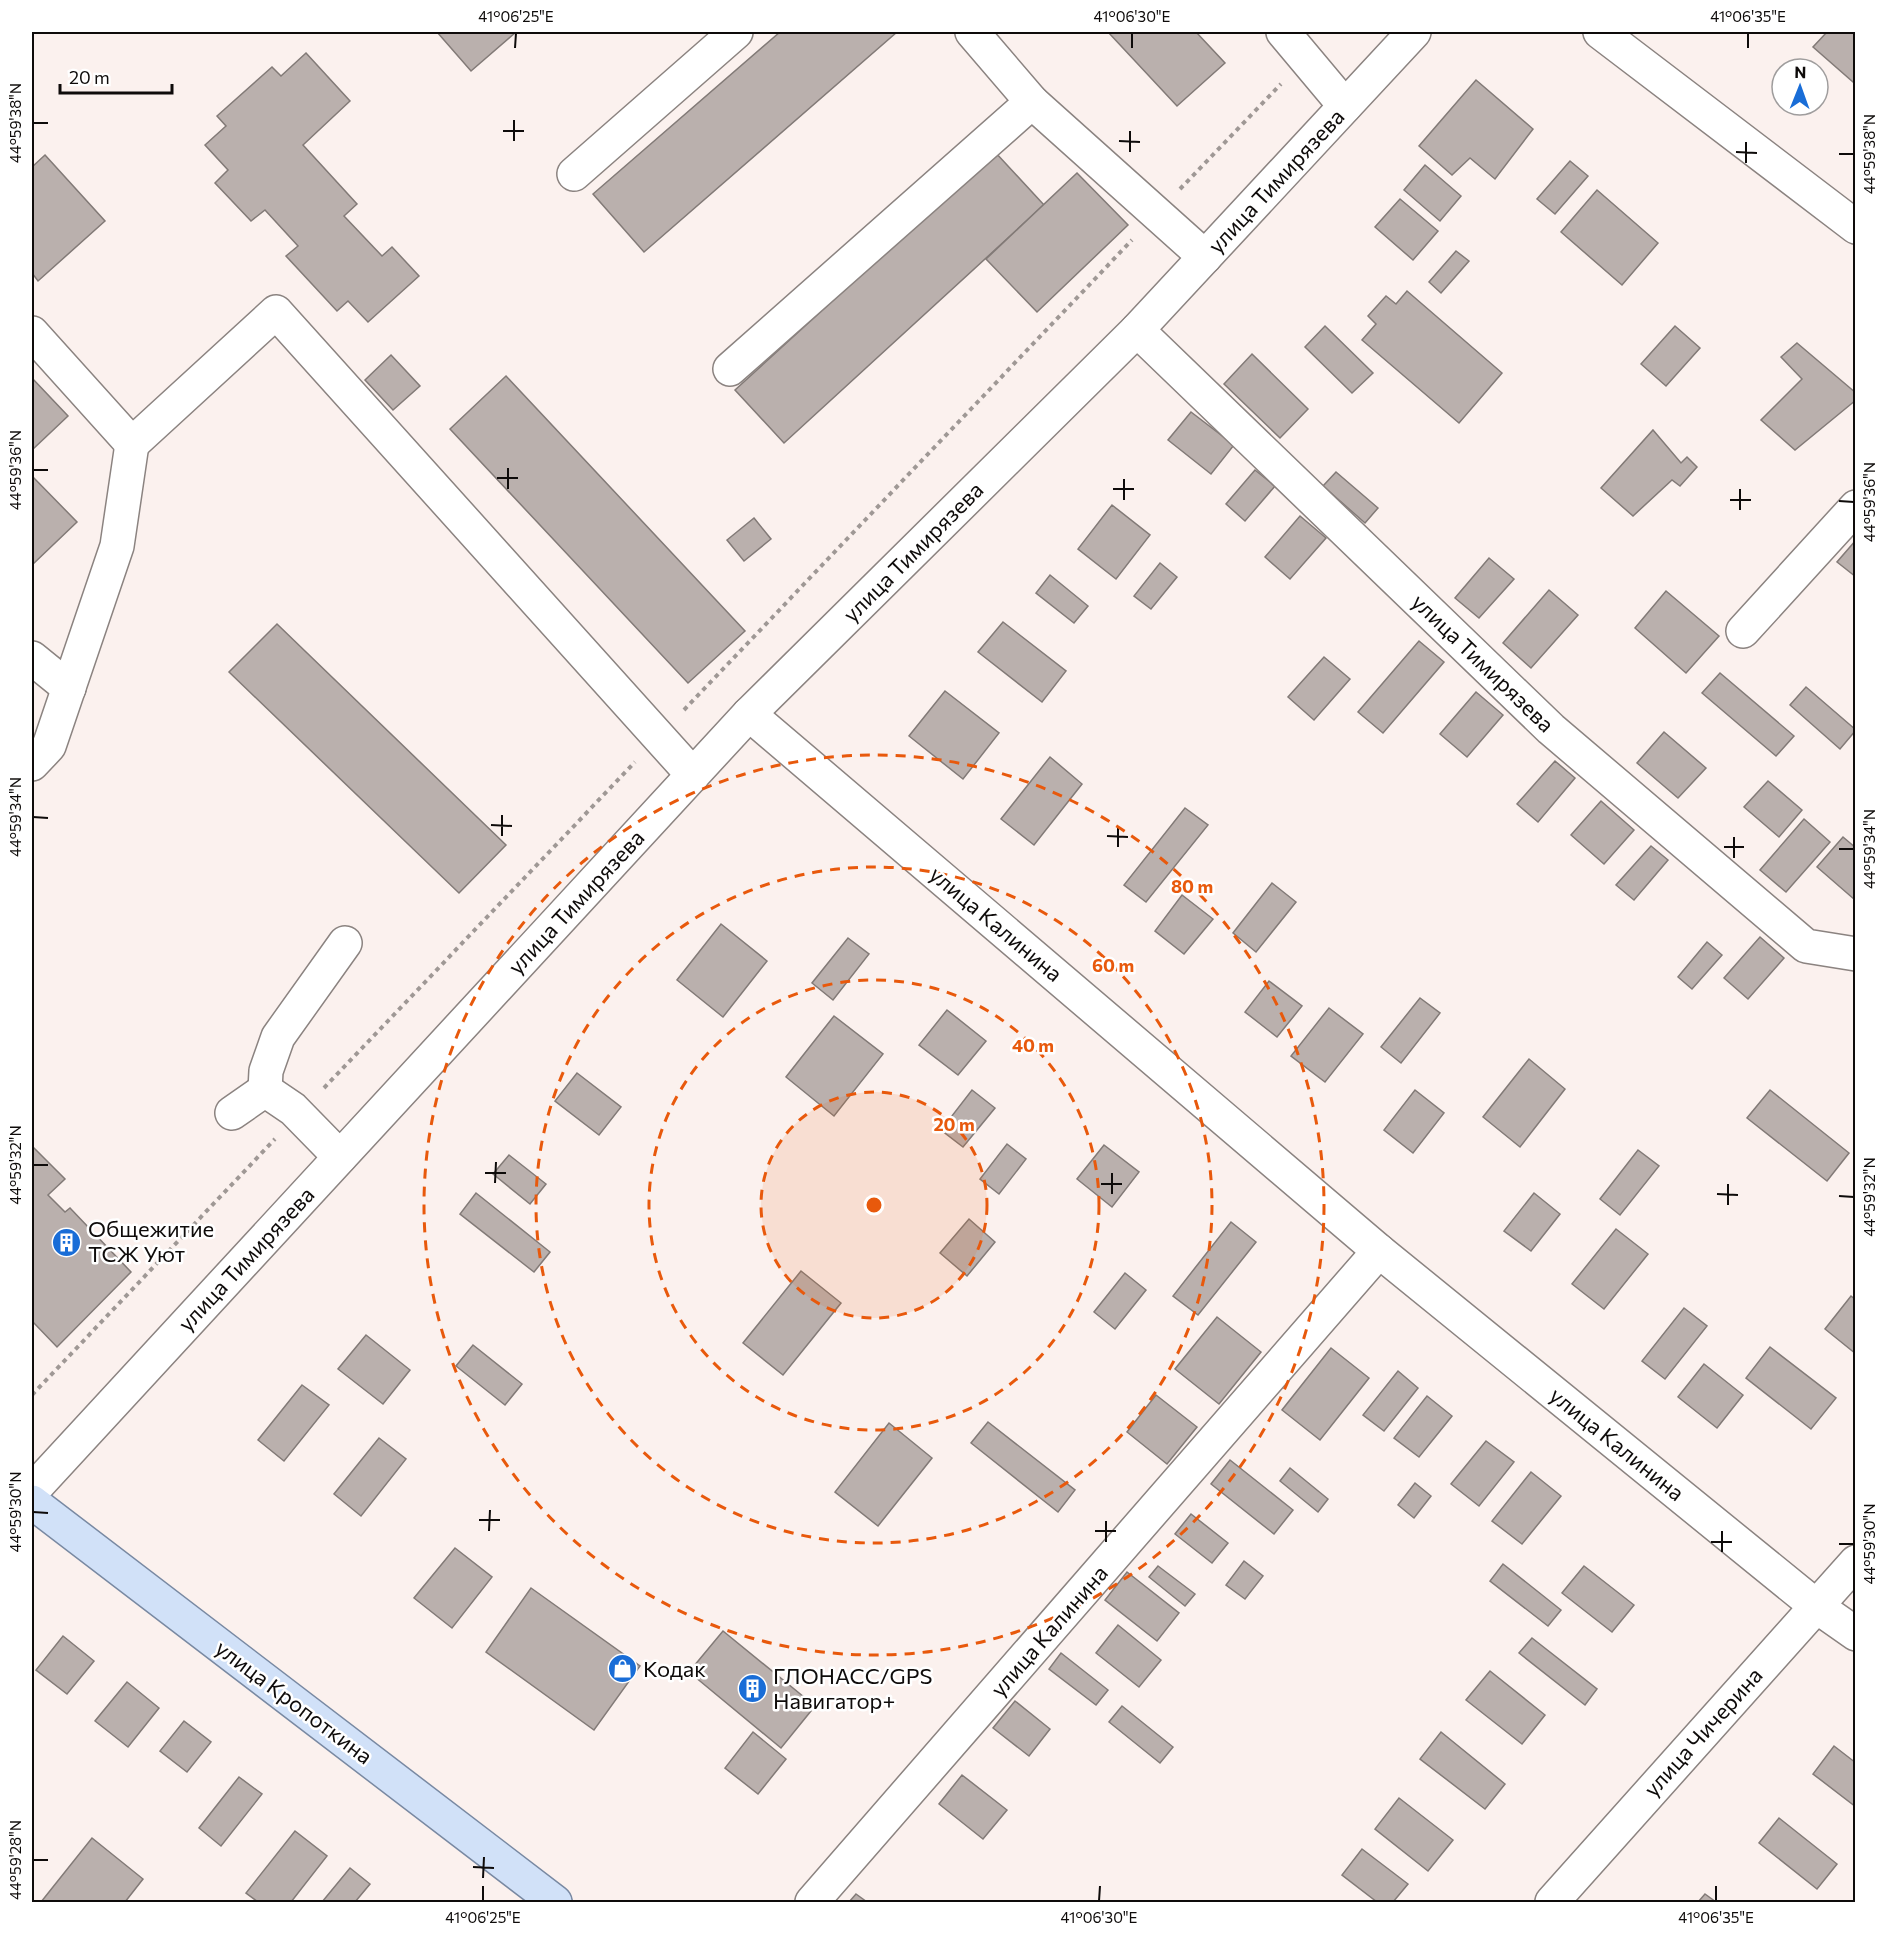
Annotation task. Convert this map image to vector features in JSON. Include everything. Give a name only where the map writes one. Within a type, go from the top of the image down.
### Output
[{"type":"main road","name":"улица Кропоткина","points":[[32,1502],[555,1902]]},
{"type":"street","points":[[574,174],[736,32]]},
{"type":"street","points":[[972,32],[1032,102],[1204,257]]},
{"type":"street","points":[[1283,32],[1345,106]]},
{"type":"street","name":"улица Тимирязева","points":[[32,1491],[749,714],[1137,330],[1414,32]]},
{"type":"street","points":[[1600,32],[1856,227]]},
{"type":"street","points":[[730,369],[1032,102]]},
{"type":"street","points":[[32,764],[49,746],[117,546],[132,444],[276,312],[693,775]]},
{"type":"street","name":"улица Тимирязева","points":[[1137,330],[1551,729],[1806,946],[1856,954]]},
{"type":"street","points":[[32,333],[132,444]]},
{"type":"street","points":[[1743,631],[1856,507]]},
{"type":"street","points":[[32,658],[69,688]]},
{"type":"street","name":"улица Калинина","points":[[749,714],[1379,1251],[1816,1606],[1856,1634]]},
{"type":"street","points":[[265,1090],[266,1071],[278,1037],[345,943]]},
{"type":"street","points":[[265,1090],[293,1110],[340,1157]]},
{"type":"street","points":[[232,1113],[265,1090]]},
{"type":"street","name":"улица Калинина","points":[[812,1902],[1379,1251]]},
{"type":"street","name":"улица Чичерина","points":[[1552,1902],[1856,1562]]},
{"type":"building","points":[[437,32],[516,32],[471,71]]},
{"type":"building","points":[[780,32],[897,32],[644,252],[593,194]]},
{"type":"building","points":[[1108,32],[1196,32],[1225,63],[1177,106]]},
{"type":"building","points":[[1827,32],[1856,32],[1856,79],[1853,82],[1830,62],[1830,57],[1824,57],[1813,47]]},
{"type":"building","points":[[306,53],[350,101],[303,145],[357,204],[344,216],[382,256],[392,247],[419,276],[368,322],[348,301],[337,311],[286,256],[298,246],[265,210],[251,221],[215,183],[228,170],[205,145],[226,126],[217,116],[272,67],[281,76]]},
{"type":"building","points":[[1476,80],[1533,129],[1495,179],[1470,158],[1452,175],[1419,146]]},
{"type":"building","points":[[995,152],[1044,205],[784,443],[735,390]]},
{"type":"building","points":[[45,155],[105,221],[38,281],[32,273],[32,167]]},
{"type":"building","points":[[1570,161],[1588,176],[1555,214],[1537,199]]},
{"type":"building","points":[[1425,165],[1461,196],[1440,221],[1404,190]]},
{"type":"building","points":[[1077,173],[1128,225],[1037,312],[986,259]]},
{"type":"building","points":[[1597,190],[1658,243],[1622,285],[1561,232]]},
{"type":"building","points":[[1400,199],[1438,231],[1413,260],[1375,227]]},
{"type":"building","points":[[1456,251],[1469,261],[1441,293],[1429,282]]},
{"type":"building","points":[[1407,291],[1502,373],[1459,423],[1362,340],[1376,324],[1368,316],[1386,296],[1396,304]]},
{"type":"building","points":[[1325,326],[1373,373],[1352,393],[1305,347]]},
{"type":"building","points":[[1675,326],[1700,348],[1666,386],[1641,364]]},
{"type":"building","points":[[1797,343],[1856,393],[1856,400],[1795,450],[1761,420],[1802,379],[1781,357]]},
{"type":"building","points":[[1252,354],[1308,409],[1280,438],[1224,384]]},
{"type":"building","points":[[391,355],[420,386],[393,410],[365,380]]},
{"type":"building","points":[[506,376],[745,631],[688,683],[450,429]]},
{"type":"building","points":[[32,378],[68,416],[32,450]]},
{"type":"building","points":[[1191,412],[1234,445],[1211,474],[1168,440]]},
{"type":"building","points":[[1653,430],[1681,463],[1687,457],[1697,467],[1680,486],[1672,480],[1633,516],[1601,488]]},
{"type":"building","points":[[1255,470],[1275,486],[1245,521],[1226,504]]},
{"type":"building","points":[[1336,472],[1378,508],[1365,523],[1323,486]]},
{"type":"building","points":[[32,476],[77,522],[32,565]]},
{"type":"building","points":[[1112,505],[1150,535],[1116,579],[1078,549]]},
{"type":"building","points":[[1300,516],[1326,538],[1290,579],[1265,557]]},
{"type":"building","points":[[754,518],[771,539],[744,561],[727,540]]},
{"type":"building","points":[[1856,540],[1856,577],[1837,562]]},
{"type":"building","points":[[1489,558],[1514,579],[1479,618],[1455,598]]},
{"type":"building","points":[[1160,563],[1177,577],[1151,609],[1134,596]]},
{"type":"building","points":[[1050,575],[1088,606],[1074,623],[1036,593]]},
{"type":"building","points":[[1549,590],[1578,615],[1531,668],[1503,643]]},
{"type":"building","points":[[1666,591],[1719,636],[1686,673],[1635,628]]},
{"type":"building","points":[[1003,622],[1066,671],[1042,702],[978,652]]},
{"type":"building","points":[[277,624],[506,845],[459,893],[229,672]]},
{"type":"building","points":[[1419,641],[1444,662],[1383,733],[1358,712]]},
{"type":"building","points":[[1324,657],[1350,679],[1314,720],[1288,697]]},
{"type":"building","points":[[1720,673],[1794,736],[1776,756],[1702,693]]},
{"type":"building","points":[[1806,687],[1856,730],[1840,749],[1790,705]]},
{"type":"building","points":[[945,691],[999,733],[963,779],[909,736]]},
{"type":"building","points":[[1476,692],[1503,715],[1467,757],[1440,734]]},
{"type":"building","points":[[1664,732],[1706,768],[1678,798],[1637,763]]},
{"type":"building","points":[[1050,757],[1082,784],[1034,845],[1001,819]]},
{"type":"building","points":[[1555,761],[1575,778],[1538,822],[1517,804]]},
{"type":"building","points":[[1768,781],[1802,810],[1779,837],[1744,807]]},
{"type":"building","points":[[1601,801],[1634,830],[1604,864],[1571,835]]},
{"type":"building","points":[[1185,808],[1208,825],[1146,902],[1124,885]]},
{"type":"building","points":[[1804,819],[1830,842],[1786,892],[1760,870]]},
{"type":"building","points":[[1843,837],[1856,848],[1855,900],[1817,867]]},
{"type":"building","points":[[1651,846],[1668,860],[1634,900],[1616,885]]},
{"type":"building","points":[[1272,883],[1296,902],[1256,952],[1233,933]]},
{"type":"building","points":[[1182,895],[1213,919],[1184,954],[1155,931]]},
{"type":"building","points":[[721,924],[767,961],[723,1017],[677,980]]},
{"type":"building","points":[[1760,937],[1784,958],[1748,999],[1724,978]]},
{"type":"building","points":[[848,938],[869,954],[833,1000],[812,983]]},
{"type":"building","points":[[1707,942],[1722,955],[1692,989],[1678,977]]},
{"type":"building","points":[[1269,981],[1302,1006],[1277,1037],[1245,1012]]},
{"type":"building","points":[[1420,998],[1440,1013],[1401,1063],[1381,1047]]},
{"type":"building","points":[[1329,1008],[1363,1034],[1325,1082],[1291,1056]]},
{"type":"building","points":[[947,1010],[986,1041],[958,1075],[919,1045]]},
{"type":"building","points":[[834,1016],[883,1054],[834,1116],[786,1077]]},
{"type":"building","points":[[1529,1059],[1565,1089],[1520,1147],[1483,1117]]},
{"type":"building","points":[[577,1073],[621,1107],[599,1135],[555,1101]]},
{"type":"building","points":[[972,1090],[995,1108],[963,1147],[941,1130]]},
{"type":"building","points":[[1415,1090],[1444,1113],[1413,1153],[1384,1130]]},
{"type":"building","points":[[1770,1090],[1849,1153],[1827,1181],[1747,1118]]},
{"type":"building","points":[[1007,1144],[1026,1159],[999,1194],[980,1179]]},
{"type":"building","points":[[1104,1145],[1139,1172],[1112,1207],[1077,1179]]},
{"type":"building","name":"Общежитие ТСЖ Уют","points":[[32,1146],[65,1179],[48,1195],[65,1212],[70,1208],[131,1272],[57,1347],[32,1321]]},
{"type":"building","points":[[1638,1150],[1659,1166],[1620,1215],[1600,1199]]},
{"type":"building","points":[[509,1155],[546,1184],[530,1204],[493,1174]]},
{"type":"building","points":[[476,1193],[550,1252],[534,1272],[460,1214]]},
{"type":"building","points":[[1534,1193],[1560,1214],[1531,1251],[1504,1231]]},
{"type":"building","points":[[969,1219],[995,1242],[967,1276],[940,1253]]},
{"type":"building","points":[[1231,1222],[1256,1242],[1198,1315],[1173,1296]]},
{"type":"building","points":[[1616,1229],[1648,1254],[1604,1309],[1572,1284]]},
{"type":"building","points":[[801,1271],[841,1303],[783,1375],[743,1343]]},
{"type":"building","points":[[1125,1273],[1146,1290],[1115,1329],[1094,1312]]},
{"type":"building","points":[[1851,1296],[1856,1300],[1856,1354],[1825,1329]]},
{"type":"building","points":[[1684,1308],[1707,1326],[1665,1379],[1642,1361]]},
{"type":"building","points":[[1217,1317],[1261,1352],[1219,1404],[1175,1369]]},
{"type":"building","points":[[366,1335],[410,1370],[383,1404],[338,1369]]},
{"type":"building","points":[[473,1345],[522,1384],[505,1405],[456,1366]]},
{"type":"building","points":[[1770,1347],[1836,1398],[1811,1429],[1746,1378]]},
{"type":"building","points":[[1331,1348],[1369,1378],[1320,1440],[1282,1410]]},
{"type":"building","points":[[1704,1364],[1743,1395],[1717,1428],[1678,1397]]},
{"type":"building","points":[[1398,1371],[1418,1388],[1384,1431],[1363,1415]]},
{"type":"building","points":[[302,1385],[329,1405],[284,1461],[258,1440]]},
{"type":"building","points":[[1156,1395],[1197,1427],[1167,1464],[1127,1432]]},
{"type":"building","points":[[1427,1396],[1452,1416],[1419,1457],[1394,1438]]},
{"type":"building","points":[[988,1422],[1075,1490],[1058,1512],[971,1443]]},
{"type":"building","points":[[889,1423],[932,1458],[878,1526],[835,1492]]},
{"type":"building","points":[[379,1438],[406,1459],[361,1516],[334,1494]]},
{"type":"building","points":[[1486,1441],[1514,1462],[1479,1506],[1451,1484]]},
{"type":"building","points":[[1230,1460],[1293,1510],[1274,1534],[1211,1484]]},
{"type":"building","points":[[1290,1468],[1328,1499],[1318,1512],[1280,1481]]},
{"type":"building","points":[[1531,1472],[1561,1496],[1522,1544],[1492,1521]]},
{"type":"building","points":[[1415,1483],[1431,1496],[1414,1518],[1398,1505]]},
{"type":"building","points":[[1191,1514],[1228,1543],[1212,1563],[1175,1534]]},
{"type":"building","points":[[455,1548],[492,1577],[452,1628],[414,1598]]},
{"type":"building","points":[[1244,1561],[1263,1576],[1245,1599],[1226,1585]]},
{"type":"building","points":[[1503,1564],[1561,1610],[1548,1626],[1490,1581]]},
{"type":"building","points":[[1158,1566],[1195,1594],[1185,1606],[1149,1577]]},
{"type":"building","points":[[1584,1566],[1634,1605],[1612,1632],[1562,1593]]},
{"type":"building","points":[[1127,1572],[1179,1613],[1157,1641],[1105,1600]]},
{"type":"building","points":[[531,1588],[640,1666],[594,1730],[486,1652]]},
{"type":"building","points":[[1118,1625],[1161,1660],[1139,1687],[1096,1653]]},
{"type":"building","name":"ГЛОНАСС/GPS Навигатор+","points":[[723,1631],[815,1706],[781,1748],[689,1672]]},
{"type":"building","points":[[63,1636],[94,1661],[67,1694],[36,1670]]},
{"type":"building","points":[[1532,1638],[1597,1689],[1585,1705],[1519,1653]]},
{"type":"building","points":[[1061,1653],[1108,1690],[1096,1705],[1049,1669]]},
{"type":"building","points":[[1490,1671],[1545,1715],[1522,1744],[1466,1700]]},
{"type":"building","points":[[127,1682],[159,1708],[128,1747],[95,1721]]},
{"type":"building","points":[[1015,1701],[1050,1729],[1029,1756],[993,1728]]},
{"type":"building","points":[[1122,1706],[1173,1747],[1160,1763],[1109,1722]]},
{"type":"building","points":[[184,1721],[211,1742],[187,1772],[160,1751]]},
{"type":"building","points":[[753,1732],[786,1759],[758,1794],[725,1768]]},
{"type":"building","points":[[1441,1732],[1505,1784],[1485,1809],[1420,1759]]},
{"type":"building","points":[[1834,1746],[1856,1763],[1856,1807],[1813,1774]]},
{"type":"building","points":[[962,1775],[1007,1810],[983,1839],[939,1804]]},
{"type":"building","points":[[239,1777],[262,1794],[221,1846],[199,1828]]},
{"type":"building","points":[[1399,1798],[1453,1840],[1428,1871],[1375,1829]]},
{"type":"building","points":[[1779,1818],[1837,1864],[1817,1889],[1759,1843]]},
{"type":"building","points":[[295,1831],[327,1856],[291,1902],[258,1902],[246,1893]]},
{"type":"building","points":[[92,1838],[143,1879],[125,1902],[41,1902]]},
{"type":"building","points":[[1362,1849],[1408,1884],[1393,1902],[1377,1902],[1342,1875]]},
{"type":"building","points":[[350,1868],[370,1884],[355,1902],[322,1902]]},
{"type":"building","points":[[856,1894],[867,1902],[849,1902]]},
{"type":"building","points":[[1705,1894],[1716,1902],[1698,1902]]},
{"type":"place","name":"Общежитие ТСЖ Уют","points":[[67,1242]]},
{"type":"place","name":"Кодак","points":[[622,1669]]},
{"type":"place","name":"ГЛОНАСС/GPS Навигатор+","points":[[752,1689]]}]
